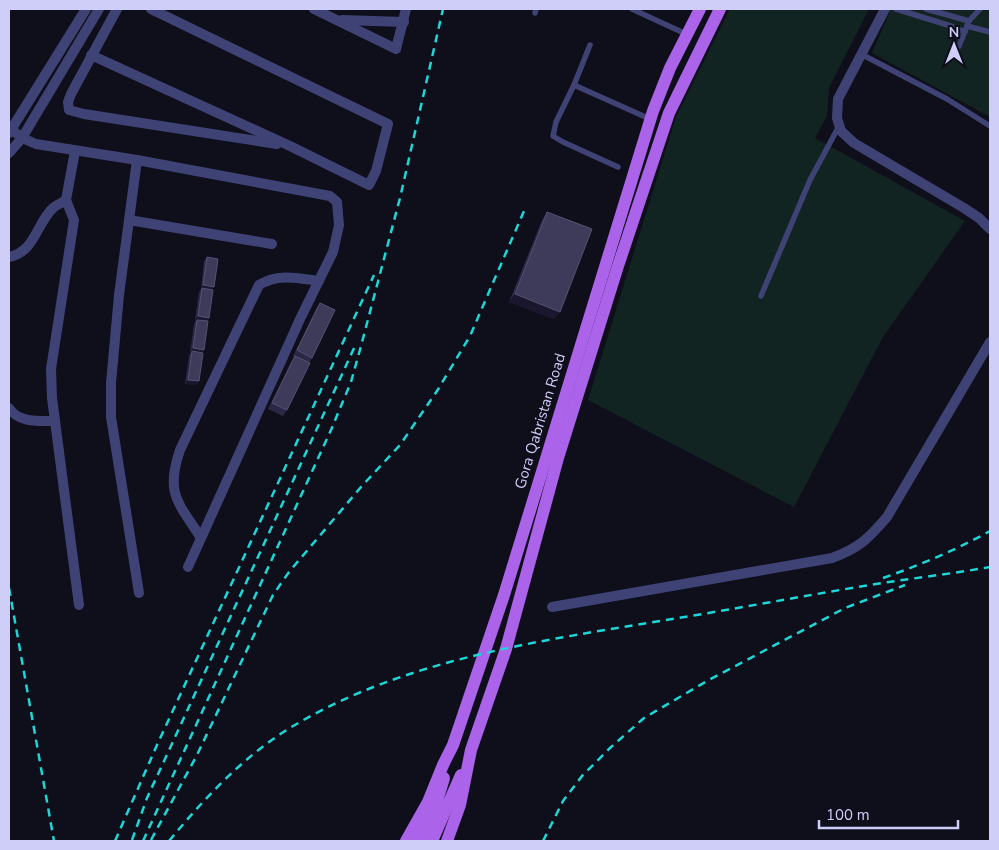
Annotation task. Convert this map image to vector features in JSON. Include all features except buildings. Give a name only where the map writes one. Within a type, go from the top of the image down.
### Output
[{"type":"main road","name":"Gora Qabristan Road","points":[[406,841],[428,802],[453,744],[504,595],[650,119],[670,68],[700,9]]},
{"type":"main road","name":"Gora Qabristan Road","points":[[447,841],[460,805],[471,750],[506,649],[558,458],[618,266],[669,113],[720,9]]},
{"type":"main road","points":[[432,841],[445,797],[453,744]]},
{"type":"main road","points":[[419,841],[471,750]]},
{"type":"street","points":[[86,9],[10,130],[36,144],[137,160],[330,196],[337,202],[339,225],[332,252],[188,566]]},
{"type":"street","points":[[9,153],[22,138],[99,9]]},
{"type":"street","points":[[116,9],[71,94],[68,102],[70,110],[84,114],[290,146]]},
{"type":"street","points":[[91,55],[290,146],[369,185],[376,171],[388,124],[151,9]]},
{"type":"street","points":[[314,9],[396,49],[406,9]]},
{"type":"street","points":[[885,9],[838,99],[837,118],[841,131],[854,143],[964,208],[979,218],[990,229]]},
{"type":"street","points":[[338,20],[404,22]]},
{"type":"street","points":[[74,151],[66,200],[74,220],[51,369],[52,398],[79,605]]},
{"type":"street","points":[[137,160],[119,295],[111,383],[111,417],[139,593]]},
{"type":"street","points":[[9,257],[22,252],[29,246],[53,208],[66,200]]},
{"type":"street","points":[[129,220],[272,244]]},
{"type":"street","points":[[201,538],[177,500],[173,489],[174,469],[180,450],[260,285],[269,279],[279,277],[319,281]]},
{"type":"street","points":[[552,607],[832,558],[853,550],[871,537],[888,517],[990,342]]},
{"type":"street","points":[[9,408],[16,416],[26,420],[55,421]]},
{"type":"lane","points":[[632,9],[687,34]]},
{"type":"lane","points":[[896,9],[951,26],[967,26]]},
{"type":"lane","points":[[926,9],[967,26],[990,32]]},
{"type":"lane","points":[[952,55],[959,46],[967,26],[980,9]]},
{"type":"lane","points":[[590,45],[574,86],[556,122],[554,136],[563,142],[618,166]]},
{"type":"lane","points":[[861,54],[947,99],[990,126]]},
{"type":"lane","points":[[574,86],[650,119]]},
{"type":"lane","points":[[761,296],[810,180],[839,126]]},
{"type":"green space","points":[[730,9],[869,9],[829,88],[827,116],[815,138],[965,221],[883,337],[794,507],[588,400],[676,117]]},
{"type":"green space","points":[[891,9],[990,9],[990,117],[872,53]]},
{"type":"railway","points":[[143,841],[331,430],[351,382],[400,198],[443,9]]},
{"type":"railway","points":[[151,840],[197,755],[273,595],[289,572],[361,487],[400,445],[437,391],[470,336],[524,211]]},
{"type":"railway","points":[[115,841],[157,745],[374,275]]},
{"type":"railway","points":[[132,840],[147,798],[355,346]]},
{"type":"railway","points":[[883,578],[938,557],[990,531]]},
{"type":"railway","points":[[169,841],[223,782],[268,742],[328,707],[373,687],[419,671],[467,658],[563,637],[990,567]]},
{"type":"railway","points":[[543,841],[563,801],[582,776],[644,718],[707,681],[845,608],[905,585]]},
{"type":"railway","points":[[9,588],[54,841]]}]
